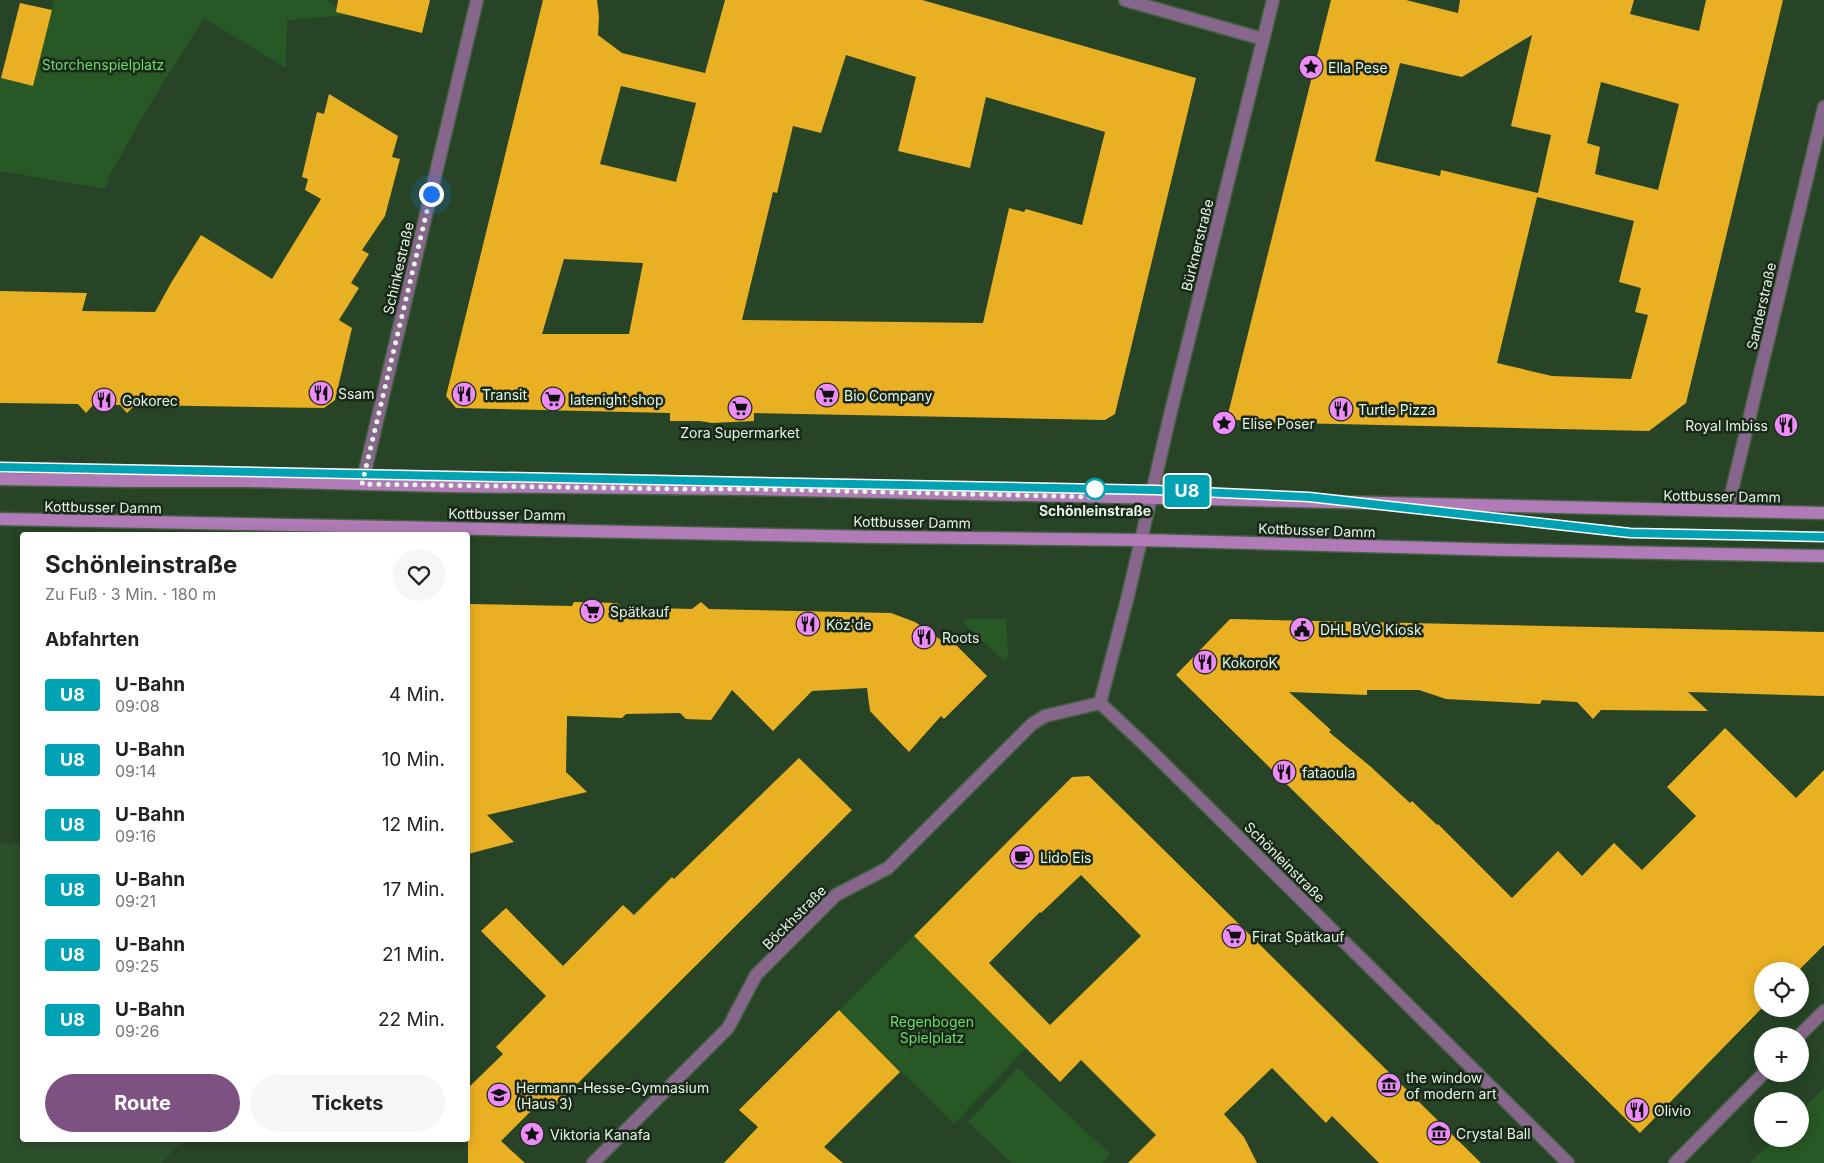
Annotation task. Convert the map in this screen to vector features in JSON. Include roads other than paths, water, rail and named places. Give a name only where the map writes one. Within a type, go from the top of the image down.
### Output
[{"type":"main road","name":"Kottbusser Damm","points":[[0,479],[755,489],[1824,513]]},
{"type":"main road","name":"Kottbusser Damm","points":[[0,519],[877,537],[1142,540],[1824,556]]},
{"type":"street","name":"Schinkestraße","points":[[362,484],[477,0]]},
{"type":"street","points":[[1125,0],[1263,39]]},
{"type":"street","name":"Bürknerstraße","points":[[1142,540],[1273,0]]},
{"type":"street","name":"Sanderstraße","points":[[1727,511],[1824,107]]},
{"type":"street","points":[[1100,703],[1142,540]]},
{"type":"street","name":"Böckhstraße","points":[[593,1163],[728,1028],[756,975],[836,895],[888,868],[1032,724],[1045,716],[1100,703]]},
{"type":"street","name":"Schönleinstraße","points":[[1100,703],[1568,1163]]},
{"type":"street","points":[[1808,1027],[1824,1011]]},
{"type":"street","points":[[1675,1163],[1755,1082]]},
{"type":"metro line","name":"U8","points":[[0,467],[1156,490],[1309,497],[1630,533],[1824,537]]},
{"type":"place","name":"Ella Pese","points":[[1311,67]]},
{"type":"place","name":"Ssam","points":[[321,393]]},
{"type":"place","name":"Transit","points":[[464,394]]},
{"type":"place","name":"Bio Company","points":[[827,395]]},
{"type":"place","name":"latenight shop","points":[[553,399]]},
{"type":"place","name":"Gokorec","points":[[104,400]]},
{"type":"place","name":"Zora Supermarket","points":[[740,408]]},
{"type":"place","name":"Turtle Pizza","points":[[1341,409]]},
{"type":"place","name":"Elise Poser","points":[[1224,423]]},
{"type":"place","name":"Royal Imbiss","points":[[1786,425]]},
{"type":"place","name":"Schönleinstraße","points":[[1095,489]]},
{"type":"place","name":"Spätkauf","points":[[592,611]]},
{"type":"place","name":"Köz'de","points":[[808,624]]},
{"type":"place","name":"DHL BVG Kiosk","points":[[1302,629]]},
{"type":"place","name":"Roots","points":[[924,637]]},
{"type":"place","name":"KokoroK","points":[[1205,662]]},
{"type":"place","name":"fataoula","points":[[1284,772]]},
{"type":"place","name":"Lido Eis","points":[[1022,857]]},
{"type":"place","name":"Firat Spätkauf","points":[[1234,936]]},
{"type":"place","name":"the window of modern art","points":[[1389,1085]]},
{"type":"place","name":"Hermann-Hesse-Gymnasium (Haus 3)","points":[[499,1095]]},
{"type":"place","name":"Olivio","points":[[1637,1110]]},
{"type":"place","name":"Crystal Ball","points":[[1439,1133]]},
{"type":"place","name":"Viktoria Kanafa","points":[[532,1134]]},
{"type":"park label","name":"Storchenspielplatz","points":[[103,64]]},
{"type":"park label","name":"Regenbogen Spielplatz","points":[[932,1030]]}]
